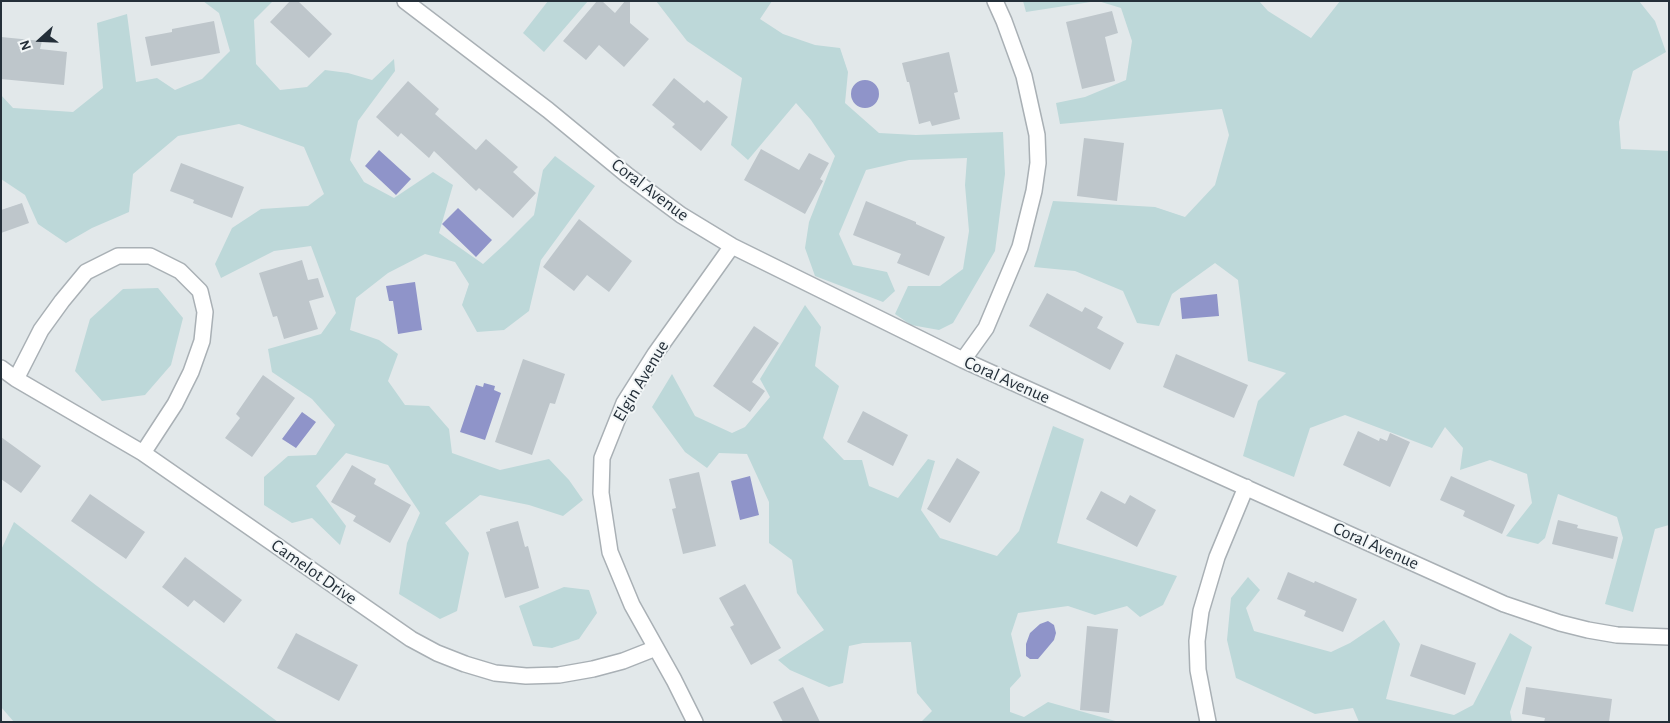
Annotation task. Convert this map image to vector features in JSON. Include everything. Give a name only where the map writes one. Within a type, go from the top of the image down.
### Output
[{"type":"street","name":"Coral Avenue","points":[[405,1],[534,99],[635,180],[681,214],[732,246],[963,360],[1504,604],[1560,623],[1588,630],[1617,635],[1669,636]]},
{"type":"street","points":[[963,360],[986,328],[1020,247],[1034,191],[1038,163],[1038,134],[1024,76],[1004,21],[994,1]]},
{"type":"street","name":"Elgin Avenue","points":[[695,722],[632,605],[610,552],[601,493],[602,458],[624,403],[655,354],[732,246]]},
{"type":"street","points":[[16,379],[42,330],[62,301],[86,272],[118,256],[150,256],[180,271],[200,291],[205,312],[202,341],[191,372],[174,404],[142,453]]},
{"type":"street","name":"Camelot Drive","points":[[1,368],[16,379],[142,453],[411,639],[437,653],[495,673],[526,676],[558,675],[615,663],[656,648]]},
{"type":"street","points":[[1208,722],[1198,670],[1197,641],[1201,612],[1217,557],[1246,488]]},
{"type":"shaded area","points":[[203,1],[273,1],[254,20],[256,64],[280,90],[307,87],[325,70],[348,73],[372,80],[394,59],[395,71],[358,121],[350,160],[364,182],[394,198],[433,172],[453,185],[439,233],[483,264],[534,215],[543,170],[555,156],[595,186],[541,260],[529,311],[504,330],[477,332],[462,305],[469,284],[455,262],[425,254],[388,273],[356,298],[350,330],[379,340],[398,354],[388,381],[405,405],[429,406],[449,429],[452,453],[500,470],[549,459],[569,480],[583,500],[563,516],[529,505],[480,495],[445,523],[469,553],[457,611],[440,619],[399,594],[407,543],[420,513],[388,465],[346,453],[316,486],[346,526],[340,545],[312,518],[292,523],[264,505],[264,477],[288,456],[316,455],[335,425],[312,399],[272,372],[268,349],[321,334],[336,313],[311,246],[274,251],[221,278],[215,264],[232,228],[261,209],[308,206],[324,194],[304,147],[239,124],[178,136],[133,174],[129,212],[92,228],[66,243],[38,224],[25,195],[1,179],[1,95],[13,108],[73,112],[103,88],[97,23],[127,14],[136,82],[157,78],[175,90],[202,79],[230,51],[219,13]]},
{"type":"shaded area","points":[[548,1],[588,1],[544,52],[523,33]]},
{"type":"shaded area","points":[[656,1],[772,1],[760,19],[783,34],[815,45],[840,48],[848,72],[845,103],[879,133],[916,135],[1003,132],[1005,174],[995,251],[953,323],[939,330],[911,325],[895,314],[908,286],[940,286],[963,269],[969,231],[965,185],[967,158],[909,160],[866,170],[839,234],[853,265],[887,272],[895,291],[883,302],[815,276],[805,248],[809,222],[835,156],[811,120],[796,103],[748,160],[731,145],[742,78],[687,41]]},
{"type":"shaded area","points":[[1023,1],[1097,1],[1026,12]]},
{"type":"shaded area","points":[[1098,1],[1259,1],[1268,11],[1311,38],[1340,1],[1639,1],[1655,21],[1666,52],[1633,71],[1619,122],[1621,149],[1669,151],[1669,525],[1655,529],[1633,612],[1605,604],[1623,538],[1617,517],[1558,494],[1545,538],[1538,544],[1506,536],[1532,503],[1527,474],[1490,460],[1460,470],[1463,448],[1445,427],[1432,448],[1345,415],[1310,428],[1294,477],[1243,456],[1258,401],[1286,373],[1248,361],[1238,280],[1215,263],[1172,294],[1159,326],[1137,323],[1123,291],[1075,271],[1034,267],[1053,201],[1155,207],[1185,217],[1215,185],[1229,135],[1222,109],[1060,124],[1056,103],[1085,97],[1126,80],[1132,41],[1121,8]]},
{"type":"shaded area","points":[[158,288],[183,318],[171,365],[145,395],[102,401],[75,371],[90,319],[123,289]]},
{"type":"shaded area","points":[[805,305],[821,327],[815,366],[839,386],[823,438],[844,460],[862,460],[869,486],[898,498],[928,459],[935,461],[921,510],[940,538],[997,556],[1019,531],[1053,426],[1084,439],[1057,543],[1177,576],[1163,605],[1140,617],[1127,606],[1095,615],[1068,606],[1018,613],[1011,634],[1021,676],[1010,688],[1010,712],[1024,717],[1048,702],[1119,722],[921,722],[932,711],[917,693],[911,642],[863,643],[849,646],[843,683],[829,687],[790,670],[778,660],[824,630],[797,593],[792,560],[769,543],[769,502],[747,454],[719,453],[707,468],[685,452],[652,407],[672,374],[695,416],[732,433],[745,427],[770,397],[760,379]]},
{"type":"shaded area","points":[[14,522],[278,722],[14,722],[1,707],[1,550]]},
{"type":"shaded area","points":[[1248,577],[1260,590],[1246,608],[1254,631],[1331,652],[1350,643],[1384,620],[1400,644],[1386,699],[1454,715],[1473,705],[1510,633],[1532,647],[1510,712],[1512,722],[1359,722],[1353,708],[1315,714],[1236,678],[1227,640],[1231,598]]},
{"type":"shaded area","points":[[564,587],[589,590],[597,613],[579,639],[552,648],[533,646],[519,606]]},
{"type":"water","points":[[865,80],[875,84],[879,94],[875,104],[865,108],[855,104],[851,94],[855,84]]},
{"type":"water","points":[[379,150],[411,179],[396,195],[365,166]]},
{"type":"water","points":[[458,208],[492,240],[476,257],[442,224]]},
{"type":"water","points":[[415,282],[422,330],[398,334],[393,301],[389,301],[386,286]]},
{"type":"water","points":[[1217,294],[1219,316],[1182,319],[1180,298]]},
{"type":"water","points":[[484,383],[495,386],[494,390],[501,393],[485,440],[460,432],[476,385],[483,387]]},
{"type":"water","points":[[302,412],[316,422],[296,448],[282,439]]},
{"type":"water","points":[[750,476],[759,515],[740,520],[731,481]]},
{"type":"water","points":[[1048,621],[1054,625],[1056,633],[1054,640],[1038,659],[1030,659],[1026,656],[1026,644],[1030,633],[1040,624]]},
{"type":"building","points":[[290,1],[298,1],[332,34],[309,58],[270,22]]},
{"type":"building","points":[[597,1],[602,1],[615,13],[625,1],[630,1],[630,23],[649,39],[624,67],[599,45],[586,60],[563,41]]},
{"type":"building","points":[[1112,11],[1118,33],[1105,37],[1115,81],[1082,89],[1066,22]]},
{"type":"building","points":[[214,21],[220,53],[151,66],[145,37],[172,32],[172,29]]},
{"type":"building","points":[[1,37],[42,41],[40,49],[67,52],[64,85],[1,79]]},
{"type":"building","points":[[949,52],[958,92],[954,93],[960,119],[932,126],[930,121],[919,124],[909,82],[907,82],[902,63]]},
{"type":"building","points":[[674,78],[704,103],[707,100],[728,117],[701,151],[672,127],[675,124],[652,105]]},
{"type":"building","points":[[408,81],[439,109],[435,114],[476,150],[486,139],[518,167],[513,172],[536,193],[513,218],[479,188],[476,191],[434,151],[429,158],[401,133],[398,137],[376,117]]},
{"type":"building","points":[[1084,138],[1124,143],[1117,201],[1077,196]]},
{"type":"building","points":[[761,149],[799,170],[809,153],[829,163],[820,179],[823,181],[805,214],[744,180]]},
{"type":"building","points":[[181,163],[244,187],[232,218],[193,203],[194,200],[170,191]]},
{"type":"building","points":[[866,201],[916,222],[916,224],[945,237],[929,276],[897,263],[901,254],[853,235]]},
{"type":"building","points":[[22,203],[29,223],[1,233],[1,210]]},
{"type":"building","points":[[579,219],[632,261],[609,292],[587,275],[574,291],[543,267]]},
{"type":"building","points":[[302,260],[308,280],[318,278],[324,297],[309,301],[318,329],[284,339],[277,316],[273,317],[259,273]]},
{"type":"building","points":[[1047,293],[1082,312],[1085,307],[1103,317],[1097,328],[1124,343],[1110,370],[1029,326]]},
{"type":"building","points":[[754,326],[779,343],[752,382],[765,391],[750,412],[713,386]]},
{"type":"building","points":[[1176,354],[1248,385],[1234,418],[1163,387]]},
{"type":"building","points":[[523,359],[565,374],[555,404],[550,403],[532,455],[495,442]]},
{"type":"building","points":[[263,375],[295,398],[252,457],[225,438],[240,418],[236,414]]},
{"type":"building","points":[[863,411],[908,435],[893,466],[847,442]]},
{"type":"building","points":[[1358,431],[1379,441],[1380,438],[1387,441],[1390,433],[1410,442],[1390,487],[1343,465]]},
{"type":"building","points":[[1,437],[41,466],[21,493],[1,479]]},
{"type":"building","points":[[957,458],[980,472],[950,523],[927,509]]},
{"type":"building","points":[[352,465],[376,479],[374,484],[411,505],[390,543],[353,521],[356,516],[331,502]]},
{"type":"building","points":[[699,472],[716,546],[683,554],[672,509],[676,508],[669,479]]},
{"type":"building","points":[[1451,476],[1515,505],[1502,534],[1463,516],[1465,511],[1440,500]]},
{"type":"building","points":[[1101,491],[1125,504],[1130,495],[1156,510],[1137,547],[1086,519]]},
{"type":"building","points":[[90,494],[145,532],[126,559],[71,521]]},
{"type":"building","points":[[1558,520],[1578,525],[1577,528],[1618,537],[1613,559],[1552,544]]},
{"type":"building","points":[[518,521],[525,547],[528,546],[539,588],[505,598],[486,532],[490,531],[490,529]]},
{"type":"building","points":[[185,557],[242,600],[224,623],[194,600],[188,607],[162,587]]},
{"type":"building","points":[[1288,572],[1357,599],[1343,632],[1304,616],[1306,611],[1277,599]]},
{"type":"building","points":[[745,584],[781,648],[751,665],[730,627],[734,625],[719,598]]},
{"type":"building","points":[[1087,626],[1118,629],[1109,713],[1080,710]]},
{"type":"building","points":[[296,633],[358,665],[339,701],[277,668]]},
{"type":"building","points":[[1421,644],[1476,663],[1465,695],[1410,676]]},
{"type":"building","points":[[803,687],[820,722],[783,722],[773,702]]},
{"type":"building","points":[[1526,687],[1612,699],[1609,722],[1544,722],[1545,718],[1522,714]]}]
